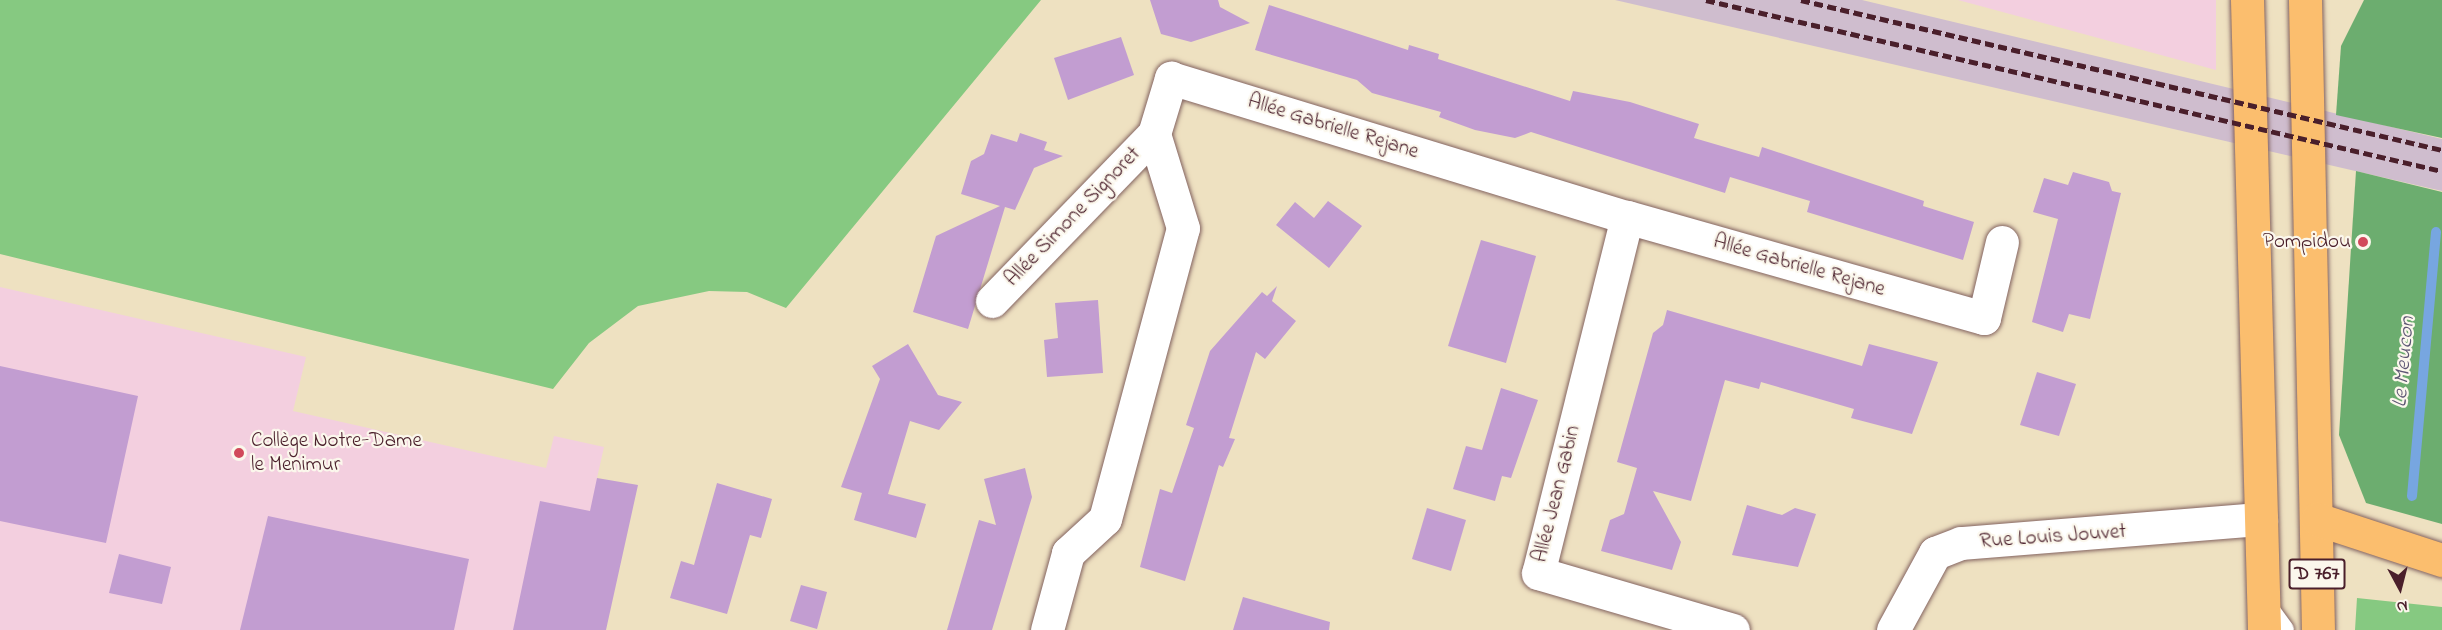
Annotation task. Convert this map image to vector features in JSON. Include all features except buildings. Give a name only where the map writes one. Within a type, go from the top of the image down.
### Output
[{"type":"main road","name":"D 767","points":[[2247,0],[2264,617]]},
{"type":"main road","name":"D 767","points":[[2305,0],[2318,630]]},
{"type":"main road","points":[[2317,519],[2442,560]]},
{"type":"street","name":"Allée Gabrielle Rejane","points":[[1154,134],[1172,78],[1627,217],[1984,318],[2002,242]]},
{"type":"street","name":"Allée Simone Signoret","points":[[992,301],[1154,134]]},
{"type":"street","points":[[1047,630],[1068,553],[1105,519],[1183,228],[1154,134]]},
{"type":"street","name":"Allée Jean Gabin","points":[[1627,217],[1538,573],[1733,630]]},
{"type":"street","name":"Rue Louis Jouvet","points":[[1893,630],[1935,553],[1961,543],[2261,519]]},
{"type":"lane","points":[[2264,617],[2283,630]]},
{"type":"shaded area","points":[[1615,0],[1862,0],[2442,139],[2442,191]]},
{"type":"shaded area","points":[[1958,0],[2216,0],[2216,70]]},
{"type":"shaded area","name":"Collège Notre-Dame le Menimur","points":[[0,287],[306,357],[293,411],[546,468],[554,436],[604,447],[597,478],[606,630],[0,630]]},
{"type":"green space","points":[[0,0],[1041,0],[786,308],[747,292],[709,291],[638,306],[589,343],[553,389],[0,254]]},
{"type":"green space","points":[[2364,0],[2442,0],[2442,138],[2336,115],[2341,46]]},
{"type":"green space","points":[[2356,171],[2442,192],[2442,524],[2366,503],[2339,435]]},
{"type":"green space","points":[[2357,598],[2442,607],[2442,630],[2355,630]]},
{"type":"waterway","name":"Le Meucon","points":[[2412,496],[2436,232]]},
{"type":"railway","points":[[1706,0],[2442,171]]},
{"type":"railway","points":[[1801,0],[2442,150]]},
{"type":"place","name":"Pompidou","points":[[2363,242]]},
{"type":"place","name":"Collège Notre-Dame le Menimur","points":[[239,453]]}]
